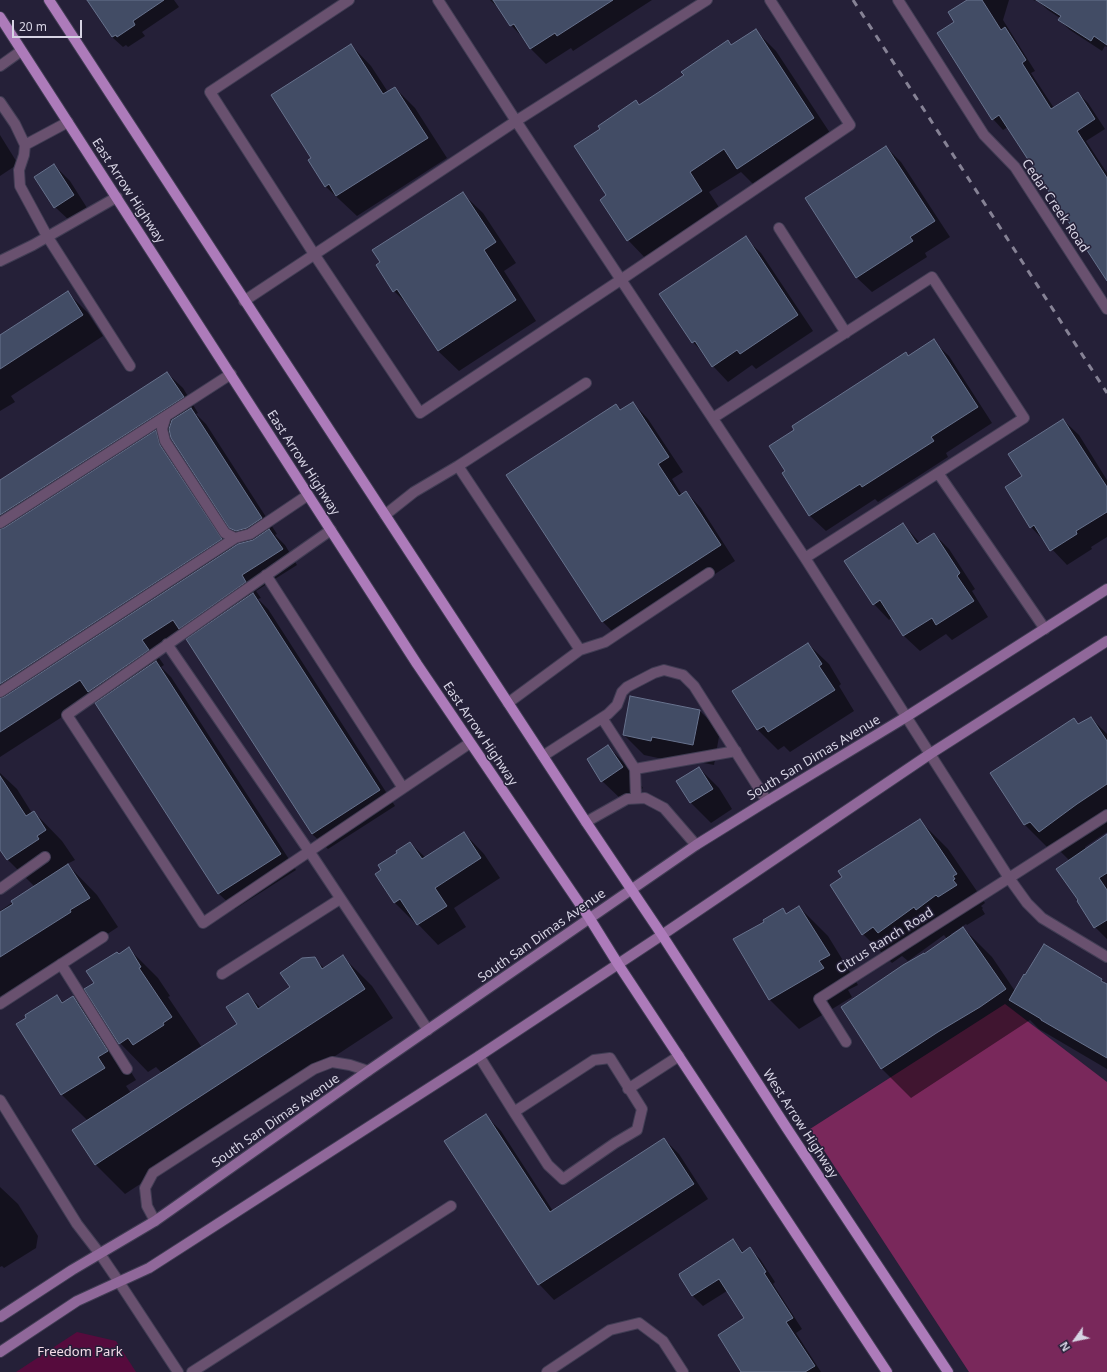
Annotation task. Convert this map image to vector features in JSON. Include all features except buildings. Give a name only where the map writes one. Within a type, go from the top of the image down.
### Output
[{"type":"main road","points":[[49,0],[244,301],[586,822],[632,889]]},
{"type":"main road","name":"East Arrow Highway","points":[[0,17],[417,664],[590,919]]},
{"type":"main road","name":"West Arrow Highway","points":[[632,889],[786,1127],[948,1372]]},
{"type":"main road","points":[[590,919],[618,964],[887,1372]]},
{"type":"street","points":[[349,0],[210,92],[314,254],[420,413],[850,125],[770,0]]},
{"type":"street","points":[[438,0],[516,121],[622,279],[805,558],[1009,878],[1027,902],[1042,918],[1107,957]]},
{"type":"street","points":[[244,301],[516,121],[707,0]]},
{"type":"street","name":"Cedar Creek Road","points":[[898,0],[984,135],[1015,167],[1107,309]]},
{"type":"street","points":[[0,66],[21,51]]},
{"type":"street","points":[[0,102],[15,124],[25,145],[24,155],[19,170],[20,186],[47,236],[130,366]]},
{"type":"street","points":[[25,145],[68,122]]},
{"type":"street","points":[[0,261],[117,197]]},
{"type":"street","points":[[779,228],[846,333]]},
{"type":"street","points":[[713,418],[932,277],[1024,418],[805,558]]},
{"type":"street","points":[[0,523],[231,374]]},
{"type":"street","points":[[385,515],[414,492],[458,466],[586,384]]},
{"type":"street","points":[[166,416],[162,429],[165,441],[225,533],[235,538]]},
{"type":"street","points":[[458,466],[580,650]]},
{"type":"street","points":[[938,473],[1045,628]]},
{"type":"street","points":[[0,692],[235,538],[250,534],[308,495]]},
{"type":"street","points":[[331,530],[67,715],[204,923],[470,743]]},
{"type":"street","points":[[508,703],[580,650],[604,642],[709,573]]},
{"type":"street","points":[[266,575],[403,788]]},
{"type":"street","name":"South San Dimas Avenue","points":[[0,1316],[72,1270],[156,1221],[368,1071],[696,845],[906,717],[1107,589]]},
{"type":"street","points":[[0,1352],[77,1301],[149,1268],[478,1056],[662,935],[930,754],[1107,641]]},
{"type":"street","points":[[167,644],[309,851],[428,1030]]},
{"type":"street","points":[[543,756],[608,714],[617,704],[622,692],[628,687],[654,673],[664,670],[683,675],[694,686],[767,801]]},
{"type":"street","points":[[602,718],[635,769],[636,798]]},
{"type":"street","points":[[635,769],[736,751]]},
{"type":"street","points":[[586,822],[627,799],[645,798],[664,808],[696,845]]},
{"type":"street","name":"Citrus Ranch Road","points":[[846,1042],[819,998],[1107,815]]},
{"type":"street","points":[[0,889],[45,857]]},
{"type":"street","points":[[222,974],[340,898]]},
{"type":"street","points":[[0,1004],[103,937]]},
{"type":"street","points":[[61,964],[127,1069]]},
{"type":"street","points":[[478,1056],[548,1165],[563,1179],[615,1143],[637,1130],[642,1109],[628,1089],[610,1058],[594,1060],[514,1112]]},
{"type":"street","points":[[628,1089],[679,1056]]},
{"type":"street","points":[[156,1221],[147,1206],[145,1188],[153,1173],[314,1069],[332,1062],[350,1065],[368,1071]]},
{"type":"street","points":[[0,1100],[77,1224],[100,1254],[178,1372]]},
{"type":"street","points":[[192,1372],[451,1206]]},
{"type":"street","points":[[547,1372],[610,1330],[639,1323],[663,1341],[683,1372]]},
{"type":"green space","name":"Freedom Park","points":[[77,1332],[116,1341],[136,1372],[16,1372]]},
{"type":"shaded area","points":[[1005,1004],[1107,1082],[1107,1372],[969,1372],[810,1129]]},
{"type":"railway","points":[[853,0],[1107,393]]}]
